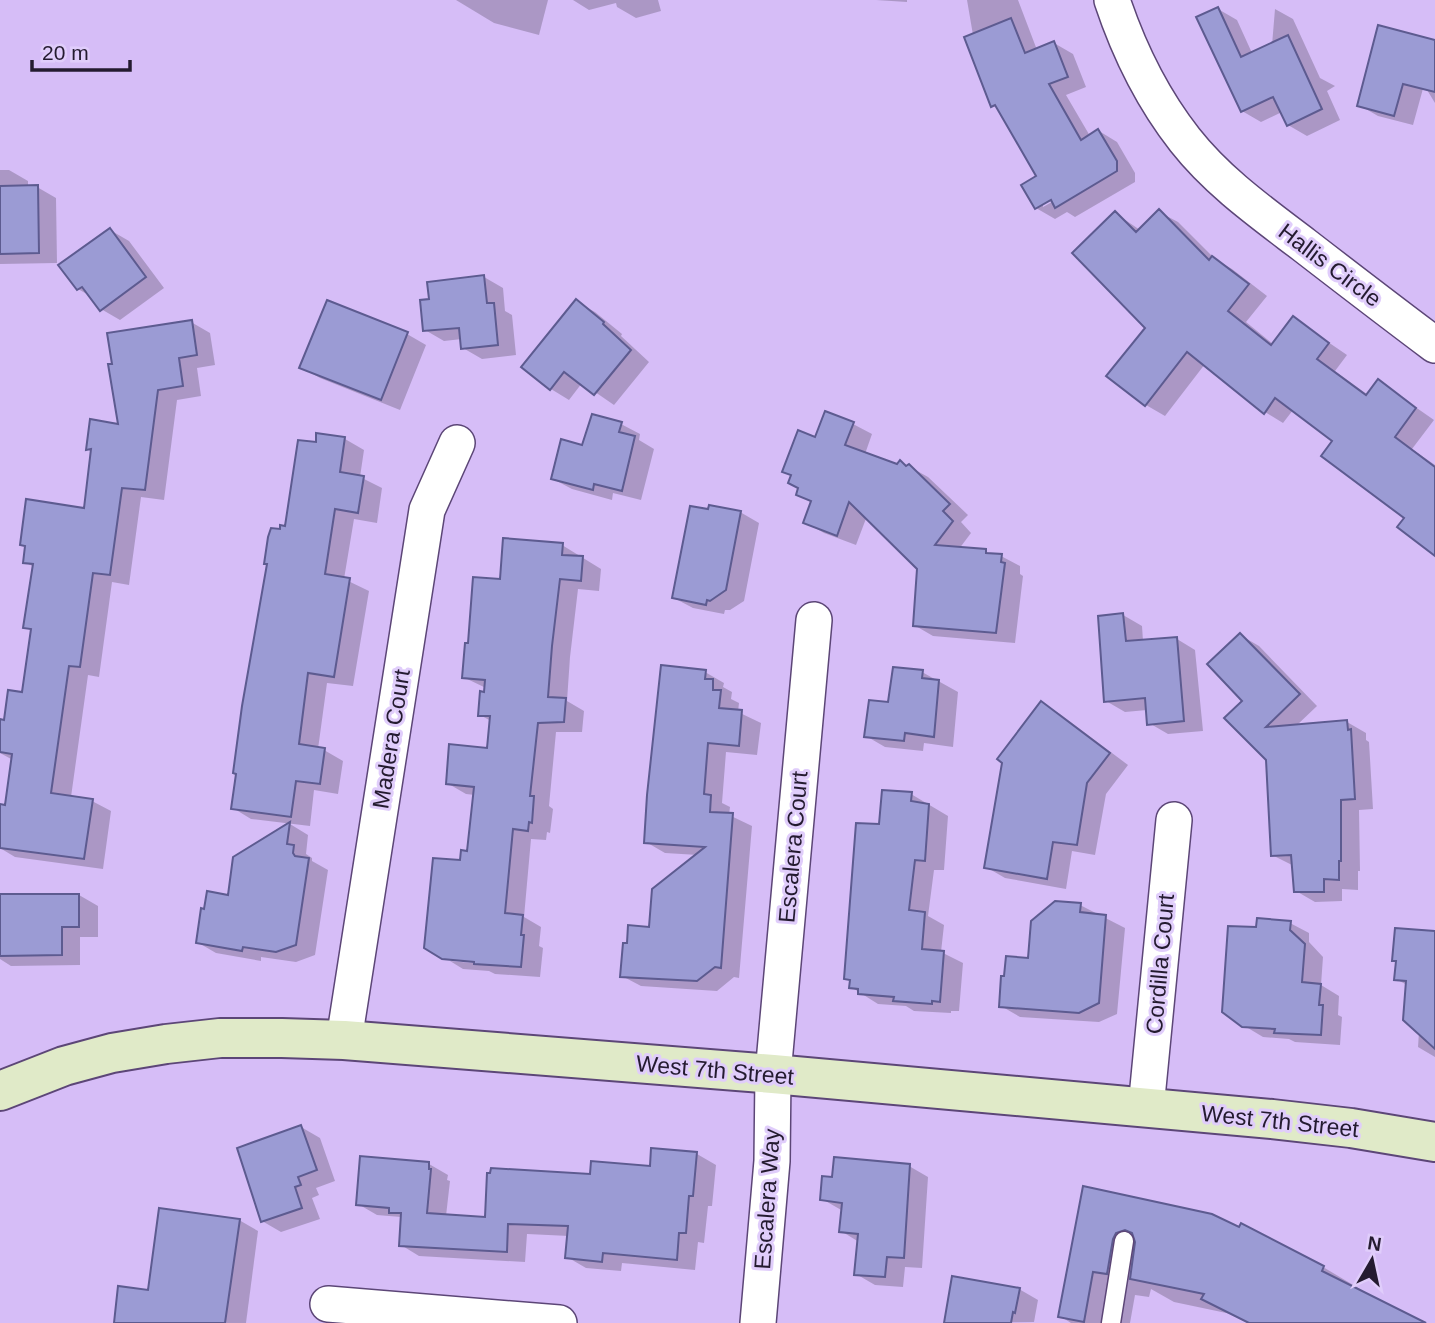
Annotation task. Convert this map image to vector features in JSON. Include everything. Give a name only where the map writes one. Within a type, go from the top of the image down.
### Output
[{"type":"main road","name":"West 7th Street","points":[[0,1091],[64,1066],[111,1053],[166,1044],[220,1038],[344,1040],[773,1074],[1146,1108],[1351,1128],[1435,1142]]},
{"type":"street","name":"Hallis Circle","points":[[1112,0],[1124,38],[1153,94],[1186,141],[1227,184],[1435,345]]},
{"type":"street","name":"Madera Court","points":[[344,1040],[427,510],[457,443]]},
{"type":"street","name":"Escalera Court","points":[[773,1074],[814,620]]},
{"type":"street","name":"Cordilla Court","points":[[1146,1108],[1174,820]]},
{"type":"street","name":"Escalera Way","points":[[758,1323],[772,1161],[773,1074]]},
{"type":"street","points":[[328,1304],[559,1323]]},
{"type":"lane","points":[[1111,1323],[1124,1241]]},
{"type":"building","points":[[1218,7],[1241,57],[1288,35],[1322,109],[1287,126],[1273,97],[1241,112],[1196,17]]},
{"type":"building","points":[[1011,18],[1025,53],[1054,41],[1068,77],[1049,84],[1081,140],[1098,129],[1117,161],[1117,171],[1055,208],[1051,200],[1035,209],[1021,185],[1036,176],[995,105],[991,107],[964,37]]},
{"type":"building","points":[[1378,25],[1435,40],[1435,92],[1403,84],[1394,116],[1357,106]]},
{"type":"building","points":[[38,185],[39,253],[0,254],[0,186]]},
{"type":"building","points":[[1159,209],[1209,260],[1212,256],[1249,284],[1228,311],[1271,345],[1293,316],[1329,343],[1317,359],[1366,395],[1378,379],[1416,408],[1395,437],[1435,467],[1435,556],[1397,527],[1404,518],[1321,456],[1332,441],[1275,398],[1264,414],[1187,352],[1145,406],[1106,376],[1145,328],[1072,253],[1115,211],[1136,232]]},
{"type":"building","points":[[110,228],[146,277],[100,311],[82,287],[77,290],[58,265]]},
{"type":"building","points":[[484,275],[487,303],[494,303],[498,345],[461,349],[459,328],[423,331],[420,300],[429,299],[427,282]]},
{"type":"building","points":[[576,299],[604,322],[603,324],[631,350],[594,395],[564,372],[550,390],[521,367]]},
{"type":"building","points":[[327,300],[408,332],[381,400],[299,368]]},
{"type":"building","points":[[192,320],[197,355],[179,358],[183,386],[158,390],[145,490],[122,488],[110,575],[93,573],[80,667],[69,666],[51,793],[93,799],[84,859],[0,848],[0,804],[5,805],[12,754],[0,752],[0,719],[4,720],[8,690],[22,692],[31,629],[23,628],[33,564],[23,563],[25,546],[20,545],[26,499],[84,508],[91,449],[86,450],[90,419],[118,424],[108,364],[112,364],[107,333]]},
{"type":"building","points":[[825,411],[854,422],[845,445],[897,464],[900,460],[906,466],[909,464],[950,504],[943,511],[953,521],[935,545],[986,549],[986,553],[1002,554],[1001,562],[1005,563],[996,633],[913,626],[917,569],[849,502],[837,536],[803,523],[811,501],[796,495],[798,488],[788,483],[791,475],[782,472],[798,430],[815,437]]},
{"type":"building","points":[[592,414],[622,422],[619,432],[635,436],[622,491],[594,484],[593,490],[551,479],[561,439],[582,445]]},
{"type":"building","points":[[316,433],[345,437],[340,472],[364,476],[358,513],[335,509],[325,574],[350,578],[334,677],[308,673],[299,744],[325,748],[320,784],[296,781],[291,817],[231,809],[242,706],[267,564],[264,564],[268,537],[271,528],[280,529],[280,525],[285,526],[298,440],[316,442]]},
{"type":"building","points":[[709,505],[741,511],[726,590],[710,601],[707,600],[706,605],[672,598],[690,506],[708,509]]},
{"type":"building","points":[[503,538],[563,543],[562,555],[583,556],[581,581],[560,579],[552,646],[548,697],[566,698],[564,722],[538,723],[530,796],[534,796],[532,823],[529,822],[528,831],[513,829],[505,913],[523,915],[521,967],[442,959],[424,948],[433,858],[460,860],[461,850],[467,851],[474,787],[446,784],[449,744],[487,748],[490,716],[478,716],[480,691],[484,692],[485,680],[462,678],[465,643],[468,643],[473,577],[500,579]]},
{"type":"building","points":[[1123,613],[1126,641],[1177,637],[1184,721],[1147,725],[1145,698],[1104,702],[1098,616]]},
{"type":"building","points":[[1240,633],[1300,694],[1266,727],[1347,720],[1348,730],[1351,729],[1355,799],[1341,800],[1339,880],[1324,879],[1324,892],[1294,892],[1291,855],[1271,856],[1266,760],[1224,718],[1242,701],[1207,664]]},
{"type":"building","points":[[661,665],[706,670],[705,679],[713,679],[713,690],[721,690],[719,708],[742,710],[739,746],[708,743],[704,794],[711,795],[710,812],[733,813],[721,968],[715,967],[697,981],[620,977],[623,943],[627,943],[628,925],[649,927],[652,889],[705,847],[644,843]]},
{"type":"building","points":[[893,667],[923,670],[922,678],[939,680],[934,737],[905,733],[904,741],[864,737],[869,700],[888,702]]},
{"type":"building","points":[[1041,701],[1110,753],[1087,783],[1077,845],[1053,842],[1047,879],[984,868],[1002,763],[997,759]]},
{"type":"building","points":[[882,790],[912,792],[911,801],[929,804],[925,861],[915,860],[909,910],[925,912],[922,949],[944,951],[940,1002],[932,1001],[932,1004],[893,1001],[894,997],[858,994],[858,989],[849,988],[850,980],[844,979],[856,823],[879,824]]},
{"type":"building","points":[[290,822],[287,844],[294,845],[295,856],[309,858],[296,945],[276,952],[243,947],[242,951],[196,943],[201,908],[204,909],[207,891],[228,895],[233,857]]},
{"type":"building","points":[[0,894],[79,894],[79,927],[62,927],[62,955],[0,956]]},
{"type":"building","points":[[1055,901],[1081,903],[1080,912],[1106,915],[1099,1003],[1079,1013],[999,1007],[1001,976],[1004,976],[1006,956],[1028,958],[1031,921]]},
{"type":"building","points":[[1257,918],[1291,921],[1290,930],[1305,944],[1302,982],[1321,984],[1321,1035],[1274,1033],[1275,1029],[1242,1027],[1222,1012],[1228,926],[1256,927]]},
{"type":"building","points":[[1395,928],[1435,931],[1435,1049],[1403,1020],[1406,981],[1394,980],[1396,961],[1392,961]]},
{"type":"building","points":[[301,1125],[317,1170],[298,1177],[301,1185],[295,1187],[302,1208],[261,1222],[237,1148]]},
{"type":"building","points":[[651,1148],[697,1152],[693,1196],[689,1196],[686,1233],[679,1233],[677,1260],[603,1253],[602,1262],[565,1258],[568,1226],[508,1224],[507,1252],[399,1246],[401,1213],[389,1213],[389,1208],[356,1205],[360,1156],[429,1162],[431,1169],[427,1213],[485,1217],[487,1173],[490,1173],[491,1168],[590,1174],[591,1161],[650,1166]]},
{"type":"building","points":[[834,1157],[910,1164],[904,1258],[887,1257],[885,1277],[854,1275],[858,1234],[839,1232],[842,1203],[820,1200],[822,1176],[832,1177]]},
{"type":"building","points":[[1083,1186],[1212,1214],[1239,1227],[1241,1223],[1324,1266],[1322,1271],[1426,1323],[1249,1323],[1201,1299],[1204,1294],[1130,1279],[1135,1242],[1132,1233],[1125,1230],[1116,1233],[1113,1239],[1107,1274],[1093,1272],[1084,1322],[1058,1317]]},
{"type":"building","points":[[159,1208],[240,1219],[225,1323],[114,1323],[118,1286],[148,1290]]},
{"type":"building","points":[[952,1276],[1020,1288],[1011,1323],[944,1323]]}]
